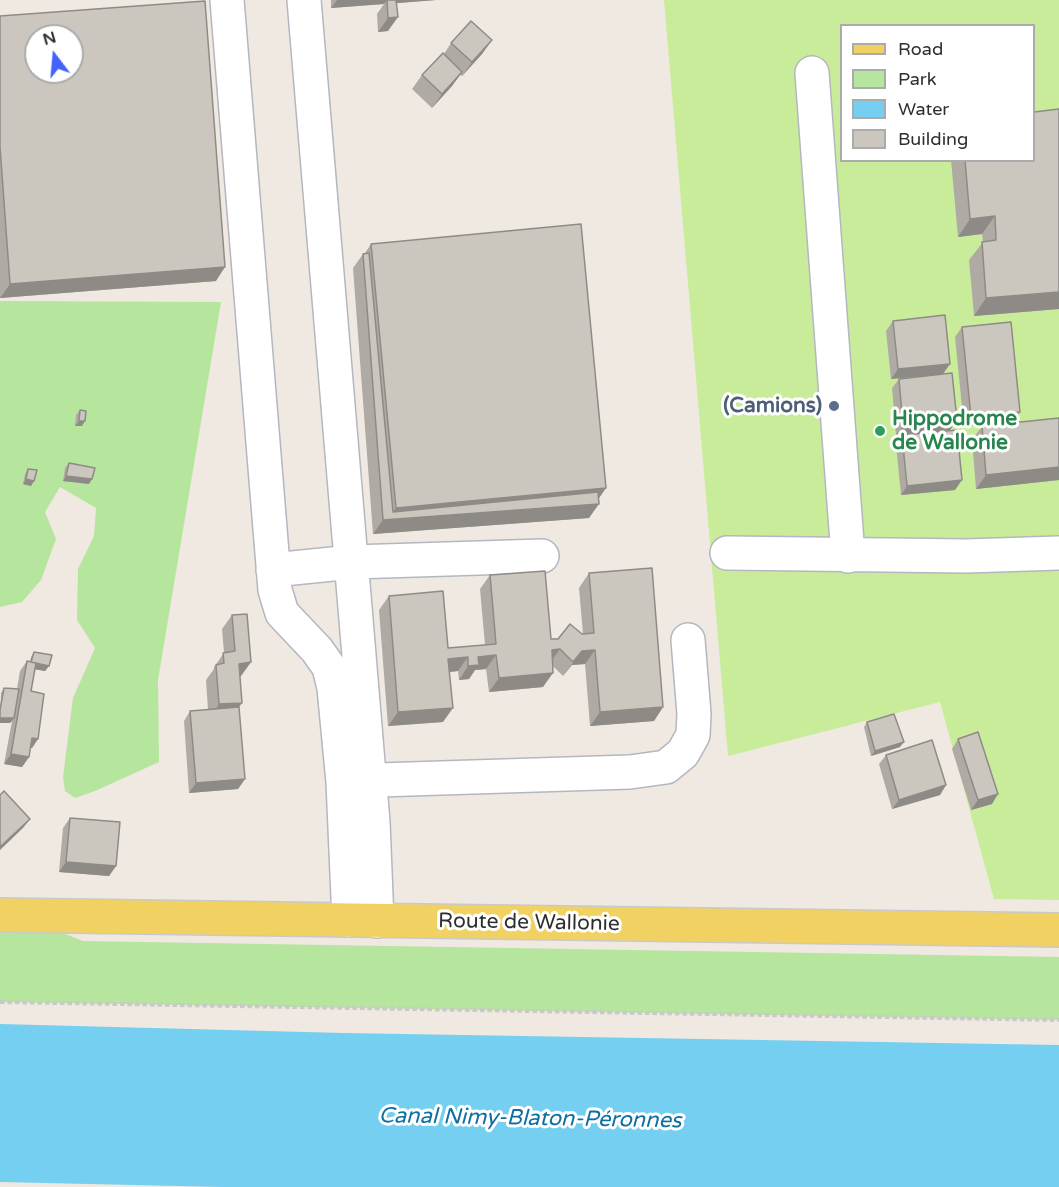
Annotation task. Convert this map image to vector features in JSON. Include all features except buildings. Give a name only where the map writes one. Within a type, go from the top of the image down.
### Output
[{"type":"main road","name":"Route de Wallonie","points":[[6,910],[363,921],[1059,930]]},
{"type":"lane","points":[[227,0],[275,590],[282,613],[317,650],[329,667],[356,781],[373,822],[363,921]]},
{"type":"lane","points":[[304,0],[352,562],[356,781]]},
{"type":"lane","points":[[812,73],[848,556]]},
{"type":"lane","points":[[727,554],[966,556],[1059,553]]},
{"type":"lane","points":[[273,570],[352,562],[542,555]]},
{"type":"lane","points":[[356,781],[630,772],[666,766],[683,753],[693,735],[694,714],[688,640]]},
{"type":"path","points":[[0,1002],[1059,1020]]},
{"type":"green space","name":"Hippodrome de Wallonie","points":[[664,0],[1059,0],[1059,900],[994,899],[940,702],[728,756]]},
{"type":"green space","points":[[0,301],[221,302],[158,680],[159,762],[75,798],[65,791],[63,777],[73,698],[95,648],[77,620],[78,569],[94,536],[96,508],[60,487],[45,512],[56,539],[41,580],[22,602],[0,607]]},
{"type":"green space","points":[[0,915],[17,915],[83,941],[1059,957],[1059,1020],[0,1002]]},
{"type":"water","name":"Canal Nimy-Blaton-Péronnes","points":[[0,1024],[343,1033],[1059,1045],[1059,1187],[223,1187],[0,1182]]},
{"type":"place","name":"(Camions)","points":[[834,406]]},
{"type":"place","name":"Hippodrome de Wallonie","points":[[880,431]]}]
